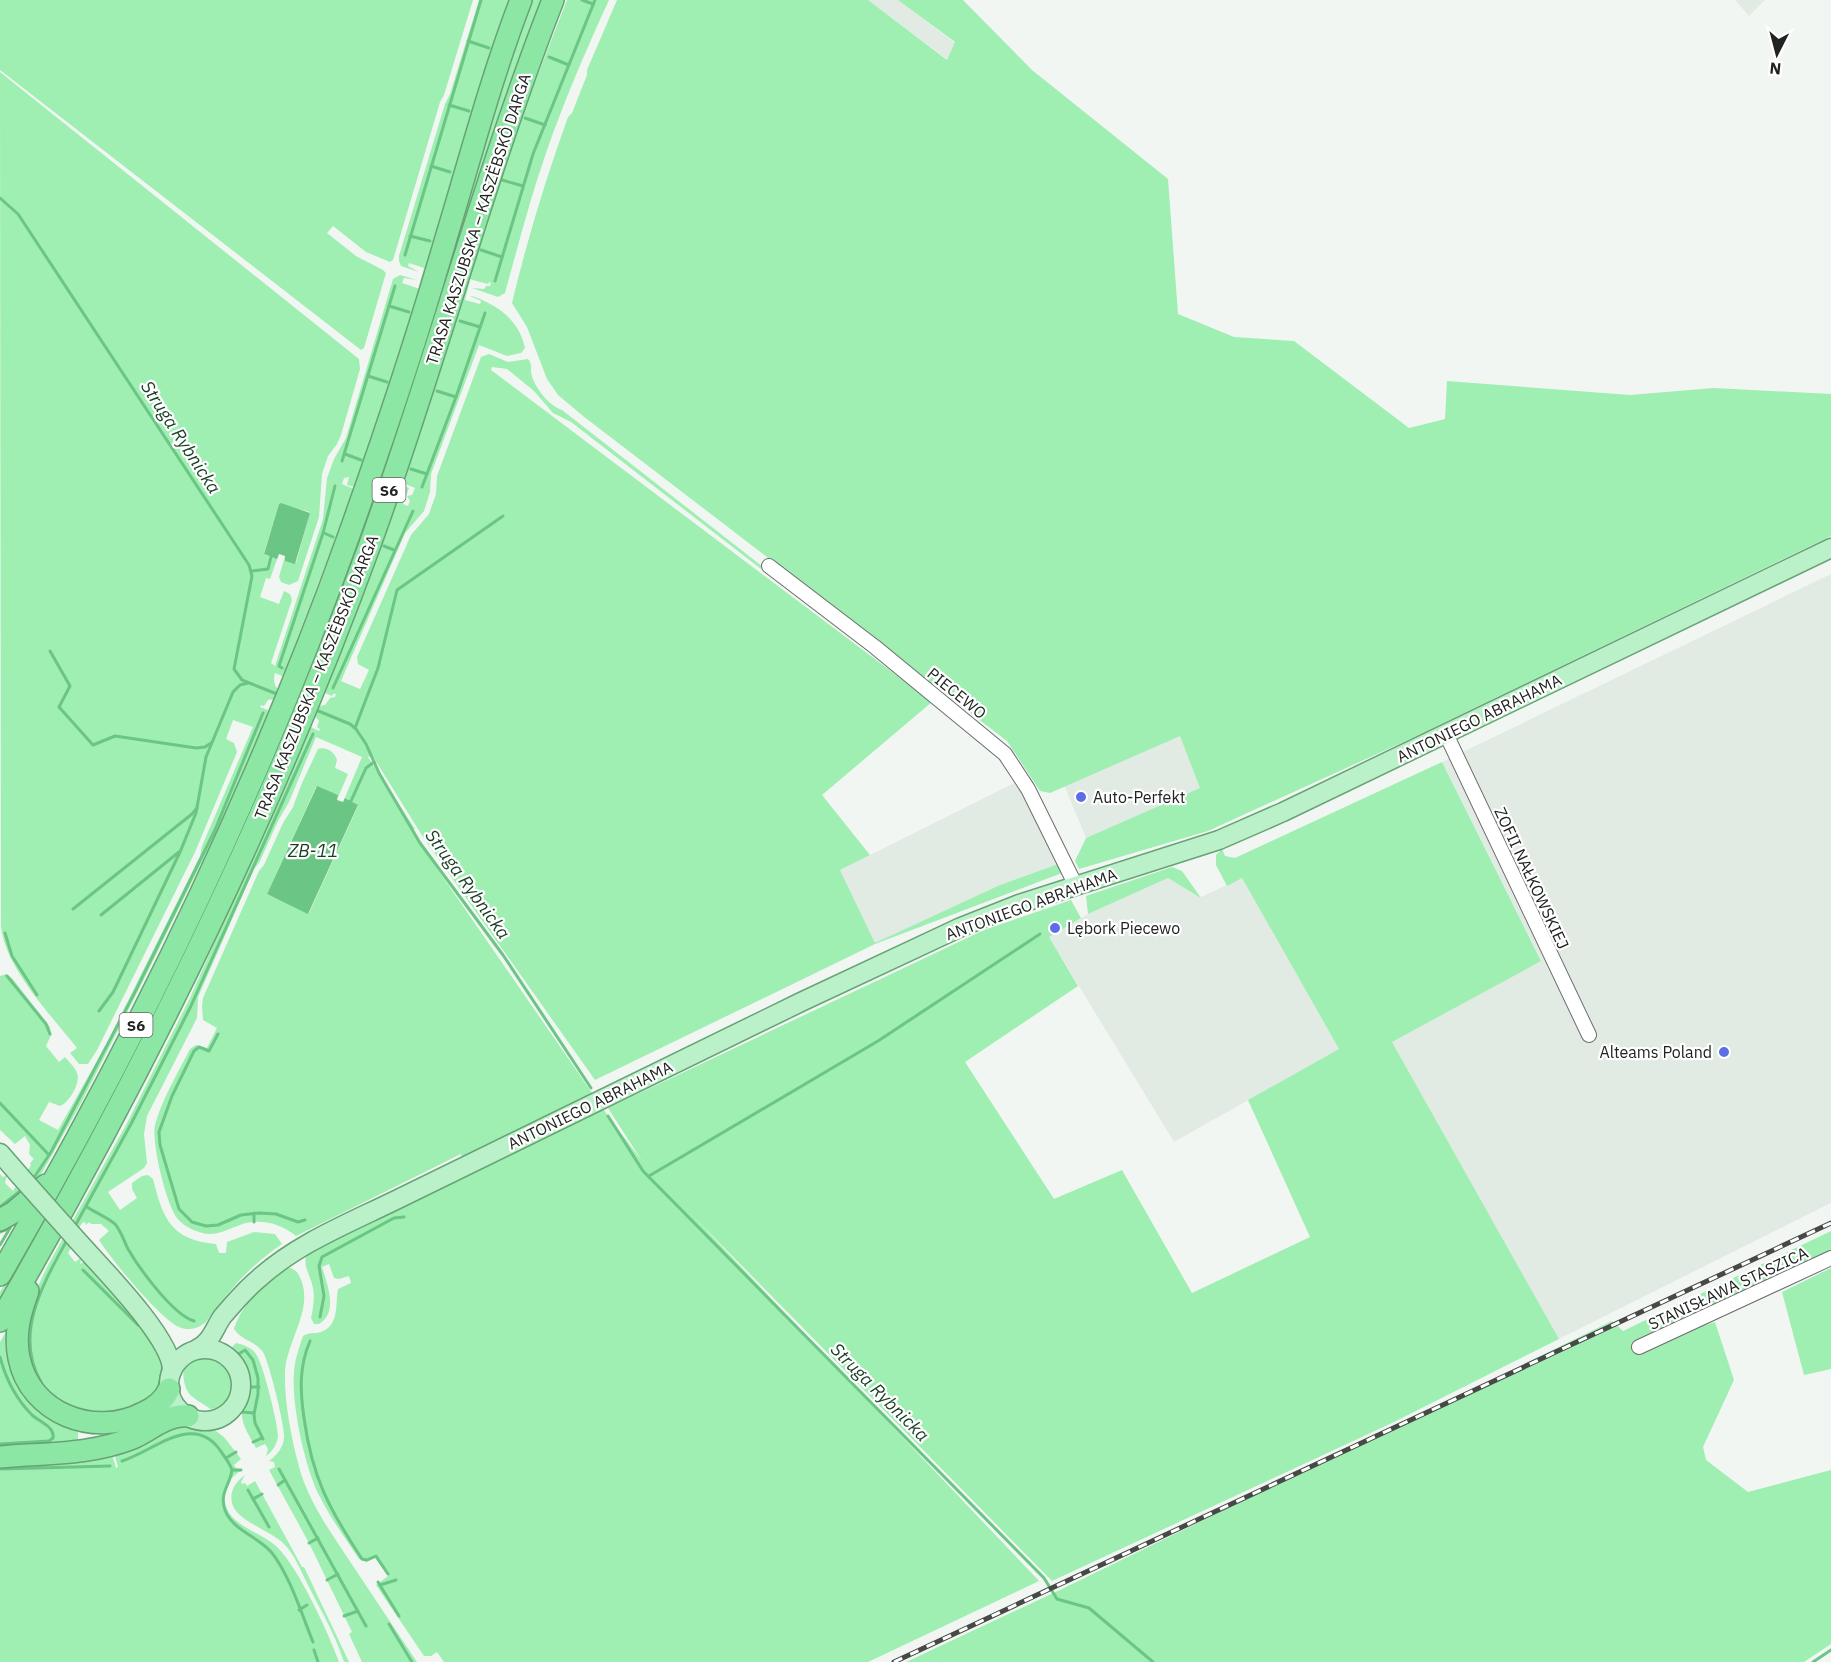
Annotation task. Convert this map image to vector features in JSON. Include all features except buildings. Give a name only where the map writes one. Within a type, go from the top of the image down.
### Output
[{"type":"highway","name":"TRASA KASZUBSKA – KASZËBSKÔ DARGA","points":[[0,1275],[57,1175],[170,957],[248,787],[291,684],[337,567],[400,387],[475,139],[521,0]]},
{"type":"highway","name":"TRASA KASZUBSKA – KASZËBSKÔ DARGA","points":[[0,1321],[110,1127],[186,978],[313,693],[374,533],[422,394],[500,146],[553,0]]},
{"type":"highway","points":[[0,1220],[25,1203],[57,1175]]},
{"type":"highway","points":[[41,1251],[20,1314],[17,1344],[24,1374],[42,1400],[58,1413],[71,1419],[102,1424],[133,1418],[148,1411],[162,1401],[171,1380]]},
{"type":"highway","points":[[0,1457],[90,1451],[125,1441],[171,1418],[188,1416]]},
{"type":"main road","name":"ANTONIEGO ABRAHAMA","points":[[196,1350],[208,1341],[221,1319],[247,1290],[276,1264],[323,1236],[780,1012],[961,927],[1019,904],[1219,840],[1283,812],[1831,548]]},
{"type":"main road","points":[[0,1153],[142,1314],[171,1357],[174,1404],[188,1416],[198,1420],[213,1420],[227,1413],[237,1402],[241,1388],[236,1366],[229,1358],[212,1349],[196,1350],[183,1347],[142,1314]]},
{"type":"main road","name":"ANTONIEGO ABRAHAMA","points":[[229,1358],[225,1348],[225,1339],[230,1322],[247,1290]]},
{"type":"main road","points":[[171,1380],[178,1361],[196,1350]]},
{"type":"street","name":"PIECEWO","points":[[769,566],[875,647],[1005,754],[1028,789],[1076,886]]},
{"type":"street","name":"ZOFII NAŁKOWSKIEJ","points":[[1446,734],[1589,1035]]},
{"type":"street","name":"STANISŁAWA STASZICA","points":[[1639,1347],[1831,1258]]},
{"type":"shaded area","points":[[0,0],[473,0],[393,260],[390,262],[366,252],[333,226],[327,233],[356,256],[386,273],[364,348],[361,350],[0,70]]},
{"type":"shaded area","points":[[479,0],[510,0],[421,287],[419,286],[424,268],[409,263],[408,266],[419,272],[401,266],[399,256]]},
{"type":"shaded area","points":[[530,0],[544,0],[369,524],[305,689],[299,687]]},
{"type":"shaded area","points":[[567,0],[609,0],[553,134],[529,205],[505,293],[498,297],[472,288],[484,289],[491,283],[469,279],[510,146]]},
{"type":"shaded area","points":[[617,0],[868,0],[947,60],[955,42],[898,0],[963,0],[1032,70],[1168,179],[1178,314],[1234,337],[1294,341],[1409,428],[1445,419],[1447,381],[1630,395],[1714,388],[1831,394],[1831,536],[1412,738],[1208,831],[1079,869],[1075,861],[1086,838],[1200,788],[1180,736],[1050,793],[1040,791],[1007,741],[583,416],[558,395],[547,379],[527,327],[512,303],[560,140]]},
{"type":"shaded area","points":[[868,0],[898,0],[955,43],[948,60]]},
{"type":"shaded area","points":[[1735,0],[1765,0],[1749,16]]},
{"type":"shaded area","points":[[0,72],[359,359],[360,369],[341,435],[328,456],[322,474],[319,517],[298,581],[289,585],[281,582],[279,577],[285,556],[285,561],[296,563],[310,512],[279,504],[264,553],[277,558],[279,554],[270,579],[266,578],[260,597],[279,604],[284,591],[290,594],[292,600],[271,663],[275,666],[323,519],[327,478],[334,459],[346,438],[393,279],[400,275],[417,280],[404,278],[402,283],[420,289],[355,487],[347,485],[349,477],[344,478],[342,484],[354,489],[285,671],[282,676],[275,673],[274,682],[277,688],[320,706],[335,697],[336,694],[332,696],[325,693],[326,689],[402,485],[409,488],[403,504],[408,506],[410,501],[407,496],[412,495],[415,488],[403,483],[468,281],[470,281],[465,300],[480,304],[481,301],[470,296],[472,296],[499,309],[518,329],[525,348],[521,353],[507,356],[479,345],[431,474],[430,492],[424,511],[405,533],[341,681],[360,689],[369,670],[358,664],[357,657],[411,535],[429,514],[436,494],[437,476],[481,357],[489,354],[508,362],[528,359],[535,383],[542,395],[552,404],[767,570],[765,572],[571,422],[553,413],[534,391],[507,369],[492,367],[491,370],[932,702],[822,795],[870,855],[840,870],[875,943],[1000,885],[1058,864],[1062,873],[875,944],[595,1080],[423,837],[372,755],[368,757],[415,829],[412,830],[420,844],[608,1116],[642,1161],[608,1108],[984,930],[1071,900],[1081,918],[1049,937],[1078,986],[965,1062],[1054,1199],[1122,1170],[1192,1293],[1310,1237],[1248,1100],[1339,1049],[1242,878],[1227,886],[1216,865],[1216,855],[1222,849],[1225,856],[1235,858],[1442,762],[1541,961],[1392,1042],[1559,1339],[1394,1422],[1052,1581],[690,1213],[1039,1581],[868,1662],[444,1662],[437,1652],[431,1656],[424,1656],[376,1585],[388,1576],[375,1558],[366,1562],[359,1559],[314,1485],[300,1436],[294,1372],[303,1336],[327,1329],[336,1314],[338,1289],[351,1283],[349,1276],[334,1278],[329,1264],[322,1267],[329,1289],[330,1305],[325,1319],[319,1324],[314,1324],[311,1318],[314,1292],[306,1267],[307,1254],[467,1173],[461,1154],[296,1236],[276,1225],[262,1222],[247,1223],[209,1234],[191,1229],[177,1218],[164,1187],[155,1144],[154,1133],[158,1115],[190,1049],[196,1045],[207,1048],[217,1028],[203,1020],[203,998],[259,871],[293,807],[318,749],[324,748],[332,752],[337,760],[335,768],[348,774],[337,800],[338,795],[316,787],[267,894],[309,913],[358,806],[346,798],[343,802],[362,757],[316,737],[289,802],[254,869],[198,997],[197,1018],[147,1116],[144,1134],[147,1163],[144,1168],[108,1192],[120,1210],[137,1198],[132,1189],[132,1183],[148,1175],[153,1179],[165,1216],[171,1225],[189,1238],[216,1244],[219,1253],[226,1253],[227,1242],[254,1232],[275,1234],[282,1244],[240,1280],[205,1323],[196,1328],[186,1329],[179,1327],[160,1313],[114,1260],[99,1240],[109,1231],[101,1224],[89,1222],[85,1226],[85,1222],[82,1223],[69,1245],[71,1248],[68,1253],[75,1262],[81,1258],[80,1264],[84,1262],[90,1268],[139,1324],[161,1352],[164,1367],[160,1387],[152,1398],[110,1416],[63,1406],[35,1378],[25,1340],[33,1297],[47,1267],[127,1123],[190,998],[308,731],[311,727],[319,731],[320,729],[317,727],[319,721],[316,717],[295,706],[273,700],[268,700],[264,706],[261,705],[260,707],[268,710],[267,715],[217,831],[81,1103],[34,1183],[0,1211],[0,1174],[3,1177],[7,1175],[5,1183],[13,1191],[16,1186],[18,1187],[34,1159],[29,1154],[30,1145],[25,1136],[15,1144],[0,1130],[0,976],[6,974],[12,978],[50,1027],[51,1035],[46,1046],[59,1062],[65,1057],[77,1073],[76,1087],[70,1097],[60,1106],[49,1102],[39,1120],[58,1130],[106,1045],[200,856],[202,846],[253,727],[233,720],[226,739],[234,743],[237,752],[195,852],[97,1050],[88,1064],[79,1064],[70,1053],[77,1048],[20,975],[11,959],[1,927]]},
{"type":"shaded area","points":[[1831,574],[1831,1203],[1559,1339],[1392,1042],[1541,960],[1442,762]]},
{"type":"shaded area","points":[[288,714],[294,717],[261,795],[153,1026],[0,1305],[0,1292],[31,1239]]},
{"type":"shaded area","points":[[1180,735],[1201,788],[1086,838],[1064,785]]},
{"type":"shaded area","points":[[1016,782],[1058,864],[1000,885],[875,944],[840,870]]},
{"type":"shaded area","points":[[1172,867],[1182,871],[1201,898],[1168,878],[1088,914],[1086,896]]},
{"type":"shaded area","points":[[1168,878],[1201,897],[1242,878],[1339,1049],[1174,1142],[1049,937],[1088,914]]},
{"type":"shaded area","points":[[1831,1231],[1831,1258],[1647,1344],[1715,1322],[1734,1380],[1703,1447],[1706,1460],[1748,1492],[1831,1470],[1831,1644],[1804,1662],[906,1662],[1064,1588],[1612,1321],[1623,1331]]},
{"type":"shaded area","points":[[286,1268],[297,1272],[303,1284],[304,1297],[300,1322],[287,1359],[285,1372],[288,1418],[302,1477],[327,1527],[417,1662],[362,1662],[349,1634],[352,1632],[309,1543],[269,1470],[275,1467],[274,1462],[269,1461],[279,1451],[284,1438],[276,1394],[263,1352],[234,1329],[248,1302],[262,1287]]},
{"type":"shaded area","points":[[1831,1268],[1831,1369],[1804,1375],[1782,1292]]},
{"type":"shaded area","points":[[10,1325],[9,1342],[78,1432],[78,1441],[0,1450],[0,1342]]},
{"type":"shaded area","points":[[236,1343],[250,1348],[256,1354],[270,1394],[278,1436],[271,1452],[266,1456],[268,1449],[265,1444],[256,1448],[243,1422],[242,1413],[249,1381],[245,1368],[232,1347]]},
{"type":"shaded area","points":[[206,1355],[226,1364],[234,1380],[231,1398],[215,1412],[190,1395],[183,1376],[183,1365],[192,1358]]},
{"type":"shaded area","points":[[172,1425],[187,1425],[216,1431],[224,1437],[241,1459],[234,1465],[242,1470],[229,1482],[225,1492],[227,1509],[236,1521],[272,1543],[286,1558],[313,1602],[339,1662],[0,1662],[0,1464],[112,1454],[116,1468],[118,1467],[114,1453]]},
{"type":"shaded area","points":[[245,1475],[242,1484],[245,1483],[247,1486],[255,1481],[304,1567],[349,1662],[344,1662],[327,1622],[288,1548],[278,1539],[242,1517],[233,1506],[231,1497],[233,1488]]},
{"type":"water","points":[[281,503],[310,513],[295,564],[285,561],[285,556],[279,554],[277,559],[264,554]]},
{"type":"water","name":"ZB-11","points":[[317,786],[338,795],[337,800],[343,802],[345,798],[358,805],[308,914],[267,894]]},
{"type":"waterway","points":[[405,255],[481,0]]},
{"type":"waterway","points":[[582,0],[593,4]]},
{"type":"waterway","points":[[495,281],[533,154],[595,0]]},
{"type":"waterway","points":[[468,41],[489,48]]},
{"type":"waterway","points":[[549,57],[569,65]]},
{"type":"waterway","points":[[449,105],[469,111]]},
{"type":"waterway","points":[[525,118],[545,125]]},
{"type":"waterway","points":[[431,166],[450,172]]},
{"type":"waterway","points":[[502,180],[523,186]]},
{"type":"waterway","name":"Struga Rybnicka","points":[[0,198],[18,214],[249,565],[252,576],[234,669],[242,680],[277,694]]},
{"type":"waterway","points":[[410,236],[430,241]]},
{"type":"waterway","points":[[481,250],[502,257]]},
{"type":"waterway","points":[[342,461],[395,286]]},
{"type":"waterway","points":[[389,306],[409,312]]},
{"type":"waterway","points":[[422,487],[485,313]]},
{"type":"waterway","points":[[460,321],[480,327]]},
{"type":"waterway","points":[[368,376],[387,382]]},
{"type":"waterway","points":[[437,391],[456,397]]},
{"type":"waterway","points":[[345,454],[361,460]]},
{"type":"waterway","points":[[411,469],[427,474]]},
{"type":"waterway","points":[[282,668],[279,666],[323,533],[335,486]]},
{"type":"waterway","points":[[333,688],[413,511]]},
{"type":"waterway","points":[[355,728],[378,668],[397,590],[503,516]]},
{"type":"waterway","points":[[324,533],[333,537]]},
{"type":"waterway","points":[[384,546],[394,550]]},
{"type":"waterway","points":[[252,571],[268,569],[271,557]]},
{"type":"waterway","points":[[50,651],[70,686],[59,707],[93,745],[115,736],[196,748],[205,747],[211,743]]},
{"type":"waterway","points":[[99,1011],[113,992],[180,852],[196,813],[206,757],[233,692],[240,685],[248,683]]},
{"type":"waterway","name":"Struga Rybnicka","points":[[316,710],[350,724],[356,729],[420,843],[503,955],[591,1088]]},
{"type":"waterway","points":[[33,1179],[51,1152],[134,994],[215,830],[263,713]]},
{"type":"waterway","points":[[75,1226],[131,1124],[190,1008],[313,734]]},
{"type":"waterway","points":[[351,801],[366,768],[374,762]]},
{"type":"waterway","points":[[73,909],[197,808]]},
{"type":"waterway","points":[[101,915],[179,852]]},
{"type":"waterway","points":[[5,933],[12,956],[37,995]]},
{"type":"waterway","points":[[649,1176],[878,1041],[1040,934]]},
{"type":"waterway","points":[[7,976],[46,1024],[50,1034]]},
{"type":"waterway","points":[[218,1034],[209,1051],[199,1047],[194,1051],[172,1096],[159,1132],[160,1145],[179,1209],[192,1222],[206,1226],[218,1225],[241,1215],[259,1213],[276,1214],[298,1222],[305,1220]]},
{"type":"waterway","points":[[0,1103],[49,1155]]},
{"type":"waterway","name":"Struga Rybnicka","points":[[608,1116],[643,1171],[1044,1578],[1057,1599],[1089,1608],[1153,1662]]},
{"type":"waterway","points":[[0,1207],[24,1188]]},
{"type":"waterway","points":[[87,1207],[115,1224],[148,1279],[176,1310],[194,1321]]},
{"type":"waterway","points":[[254,1213],[254,1222]]},
{"type":"waterway","points":[[320,1317],[324,1296],[319,1266],[322,1257],[394,1218],[404,1217]]},
{"type":"waterway","points":[[0,1232],[10,1228]]},
{"type":"waterway","points":[[0,1245],[10,1228]]},
{"type":"waterway","points":[[41,1382],[33,1364],[30,1345],[31,1327],[41,1291],[67,1240]]},
{"type":"waterway","points":[[83,1270],[138,1325]]},
{"type":"waterway","points":[[310,1341],[301,1379],[307,1439],[317,1475],[331,1508],[362,1559],[367,1560],[376,1556],[388,1574]]},
{"type":"waterway","points":[[237,1355],[245,1350],[253,1360],[258,1378],[255,1423],[263,1439]]},
{"type":"waterway","points":[[0,1357],[8,1381],[16,1395],[26,1409],[53,1434],[53,1438],[49,1441],[0,1444]]},
{"type":"waterway","points":[[159,1386],[163,1366]]},
{"type":"waterway","points":[[249,1387],[259,1387]]},
{"type":"waterway","points":[[242,1412],[254,1413]]},
{"type":"waterway","points":[[122,1461],[160,1443],[186,1434],[198,1434],[209,1439],[220,1450],[232,1470],[223,1499],[228,1517],[272,1553],[295,1596],[313,1642]]},
{"type":"waterway","points":[[253,1442],[262,1438]]},
{"type":"waterway","points":[[226,1458],[236,1452]]},
{"type":"waterway","points":[[0,1469],[110,1466]]},
{"type":"waterway","points":[[279,1469],[366,1626]]},
{"type":"waterway","points":[[232,1470],[241,1470]]},
{"type":"waterway","points":[[278,1485],[285,1480]]},
{"type":"waterway","points":[[248,1490],[269,1527]]},
{"type":"waterway","points":[[253,1499],[262,1494]]},
{"type":"waterway","points":[[309,1543],[318,1538]]},
{"type":"waterway","points":[[327,1580],[338,1574]]},
{"type":"waterway","points":[[380,1585],[396,1580]]},
{"type":"waterway","points":[[378,1582],[399,1616]]},
{"type":"waterway","points":[[299,1610],[307,1605]]},
{"type":"waterway","points":[[344,1616],[358,1611]]},
{"type":"waterway","points":[[389,1624],[412,1662]]},
{"type":"waterway","points":[[314,1650],[318,1662]]},
{"type":"waterway","name":"Struga Rybnicka","points":[[1813,1662],[1831,1650]]},
{"type":"railway","points":[[894,1662],[1831,1223]]},
{"type":"place","name":"Auto-Perfekt","points":[[1081,797]]},
{"type":"place","name":"Lębork Piecewo","points":[[1055,928]]},
{"type":"place","name":"Alteams Poland","points":[[1724,1052]]}]
